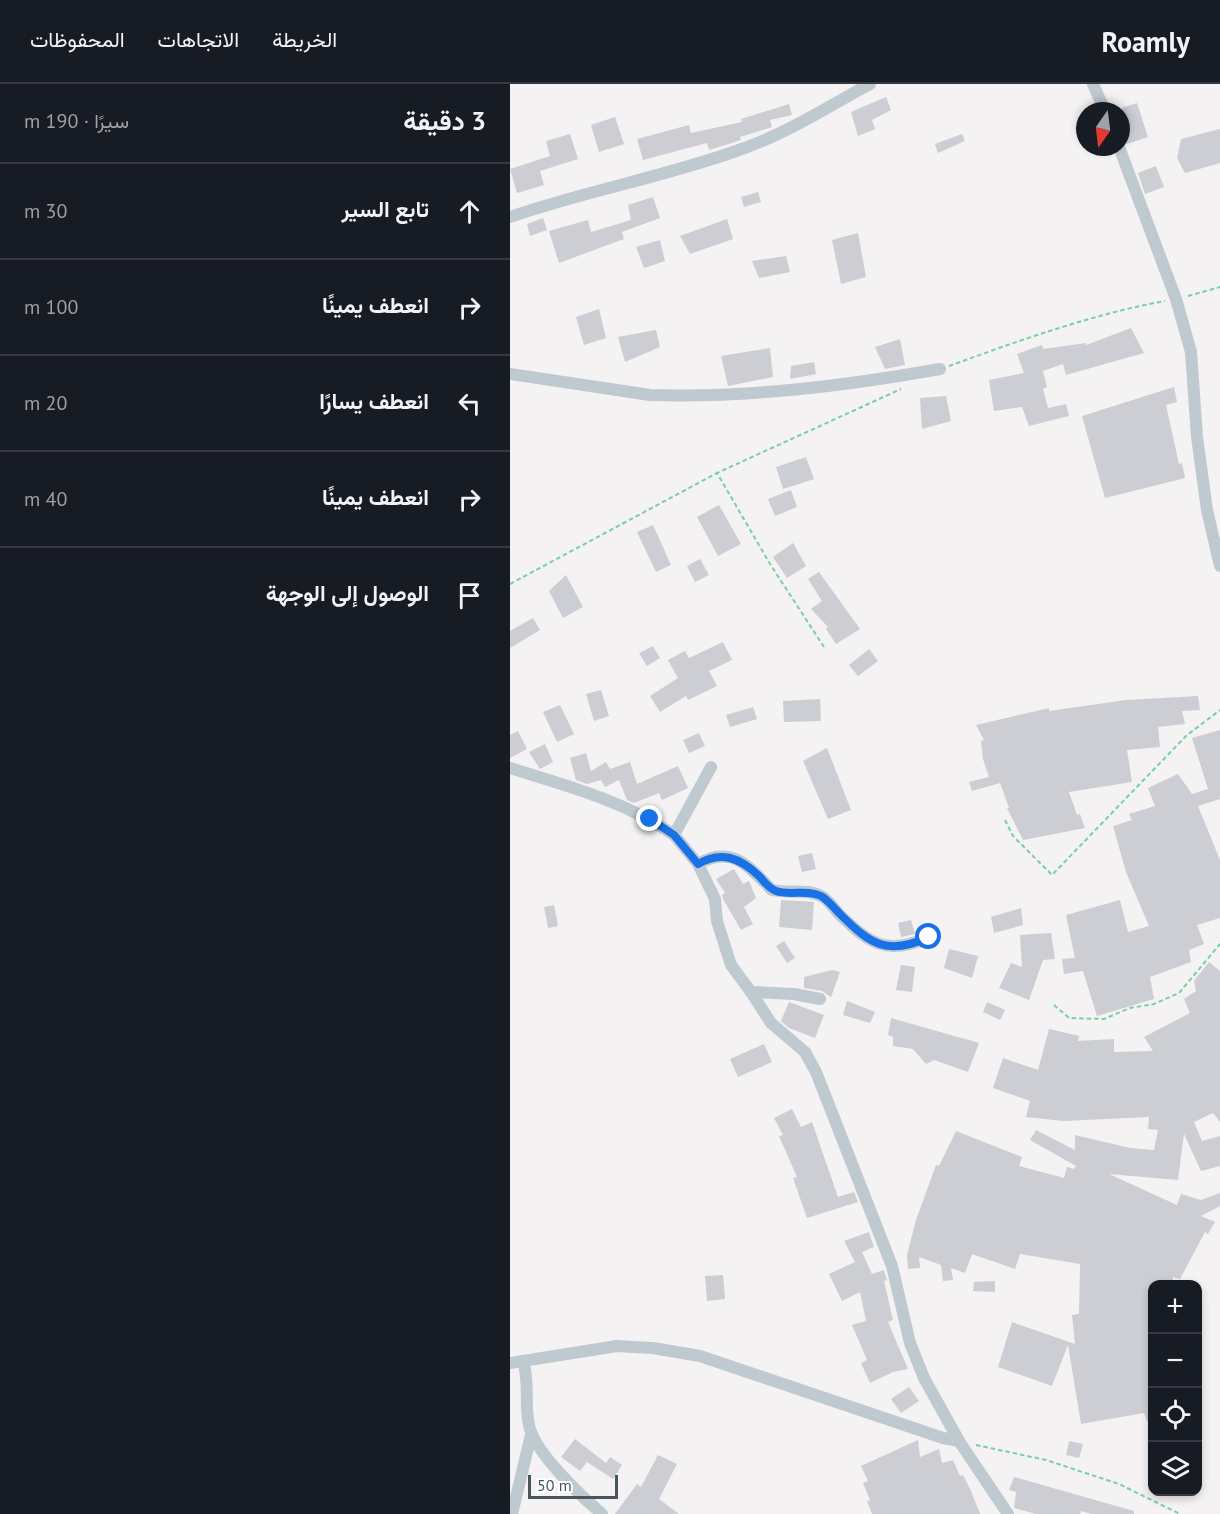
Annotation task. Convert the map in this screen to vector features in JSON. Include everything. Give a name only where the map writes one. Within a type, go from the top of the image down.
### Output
[{"type":"street","points":[[510,217],[569,197],[740,150],[788,130],[870,84]]},
{"type":"street","points":[[1093,84],[1101,102]]},
{"type":"street","points":[[1122,156],[1176,300],[1191,352],[1207,510],[1220,566]]},
{"type":"street","points":[[510,374],[650,395],[673,396],[750,393],[840,385],[940,369]]},
{"type":"street","points":[[674,835],[711,767]]},
{"type":"street","points":[[510,768],[622,805],[650,819],[674,835],[698,864],[715,899],[717,921],[731,965],[771,1023],[805,1052],[816,1072],[892,1266],[910,1343],[924,1378],[959,1441],[1008,1514]]},
{"type":"street","points":[[698,864],[708,858],[720,856],[737,859],[772,890],[812,893],[822,897],[863,936],[880,946],[910,946],[929,937]]},
{"type":"street","points":[[751,992],[794,994],[820,999]]},
{"type":"street","points":[[516,1362],[617,1346],[653,1348],[699,1356],[835,1404],[959,1441]]},
{"type":"street","points":[[512,1514],[531,1435],[527,1411],[528,1375],[516,1362]]},
{"type":"street","points":[[531,1435],[561,1472],[602,1514]]},
{"type":"path","points":[[940,369],[1136,306],[1176,300],[1220,287]]},
{"type":"path","points":[[510,584],[717,473],[901,389]]},
{"type":"path","points":[[717,473],[770,564],[824,647]]},
{"type":"path","points":[[1005,820],[1013,836],[1053,875],[1186,736],[1220,710]]},
{"type":"path","points":[[1054,1005],[1069,1018],[1104,1019],[1130,1008],[1154,1004],[1179,993],[1220,944]]},
{"type":"path","points":[[959,1441],[1070,1468],[1119,1485],[1180,1514]]},
{"type":"building","points":[[886,97],[891,110],[872,120],[875,129],[858,136],[851,112]]},
{"type":"building","points":[[1137,103],[1148,137],[1130,143],[1130,105]]},
{"type":"building","points":[[789,104],[792,115],[770,120],[772,127],[740,137],[741,140],[709,150],[707,143],[643,160],[637,139],[689,125],[691,133],[742,122],[741,119]]},
{"type":"building","points":[[615,117],[624,144],[599,152],[591,125]]},
{"type":"building","points":[[1220,129],[1220,163],[1185,173],[1177,158],[1181,139]]},
{"type":"building","points":[[570,134],[578,159],[540,171],[544,185],[517,193],[510,169],[550,156],[546,141]]},
{"type":"building","points":[[962,134],[965,141],[938,153],[935,144]]},
{"type":"building","points":[[1156,166],[1164,187],[1145,194],[1138,173]]},
{"type":"building","points":[[758,192],[761,202],[744,207],[741,197]]},
{"type":"building","points":[[653,197],[660,218],[622,232],[624,239],[559,263],[549,231],[588,220],[591,232],[631,220],[628,205]]},
{"type":"building","points":[[543,218],[547,230],[530,236],[527,224]]},
{"type":"building","points":[[727,219],[733,239],[690,254],[680,236]]},
{"type":"building","points":[[858,233],[866,277],[841,284],[832,240]]},
{"type":"building","points":[[660,240],[665,261],[644,268],[636,247]]},
{"type":"building","points":[[786,256],[790,272],[759,278],[752,261]]},
{"type":"building","points":[[599,309],[606,338],[584,345],[576,317]]},
{"type":"building","points":[[1131,328],[1144,353],[1066,375],[1063,364],[1043,371],[1047,387],[1043,389],[1048,408],[1066,404],[1069,416],[1029,426],[1022,407],[994,411],[989,380],[1024,373],[1017,354],[1042,345],[1043,349],[1086,343],[1086,345]]},
{"type":"building","points":[[656,330],[660,347],[625,362],[618,337]]},
{"type":"building","points":[[900,339],[905,365],[885,369],[875,347]]},
{"type":"building","points":[[770,348],[773,377],[728,386],[721,356]]},
{"type":"building","points":[[814,362],[816,374],[790,379],[791,366]]},
{"type":"building","points":[[1174,387],[1177,402],[1166,405],[1179,464],[1182,463],[1185,478],[1105,498],[1082,416]]},
{"type":"building","points":[[946,396],[951,421],[922,429],[920,398]]},
{"type":"building","points":[[806,457],[814,479],[783,489],[776,467]]},
{"type":"building","points":[[791,490],[797,507],[775,516],[768,499]]},
{"type":"building","points":[[719,505],[741,544],[718,556],[697,517]]},
{"type":"building","points":[[653,525],[671,565],[656,572],[637,532]]},
{"type":"building","points":[[793,543],[806,566],[787,578],[773,557]]},
{"type":"building","points":[[700,559],[709,575],[695,582],[687,566]]},
{"type":"building","points":[[819,572],[860,629],[836,644],[826,629],[828,627],[811,609],[822,601],[808,579]]},
{"type":"building","points":[[566,575],[583,607],[563,618],[549,591]]},
{"type":"building","points":[[533,618],[540,630],[510,648],[510,631]]},
{"type":"building","points":[[723,642],[732,660],[709,671],[717,686],[688,700],[686,696],[660,712],[650,696],[678,678],[668,660],[685,651],[689,658]]},
{"type":"building","points":[[653,646],[660,658],[647,666],[639,653]]},
{"type":"building","points":[[869,649],[878,661],[858,676],[849,665]]},
{"type":"building","points":[[601,690],[609,716],[594,721],[586,694]]},
{"type":"building","points":[[1198,696],[1200,710],[1182,711],[1185,724],[1158,727],[1160,747],[1127,750],[1132,782],[1069,792],[1077,815],[1080,814],[1085,828],[1023,840],[1007,808],[1009,808],[1000,783],[972,791],[969,782],[989,777],[983,759],[981,741],[984,740],[976,725],[1049,708],[1049,711],[1126,700]]},
{"type":"building","points":[[820,699],[821,721],[784,722],[783,701]]},
{"type":"building","points":[[560,705],[574,734],[557,742],[543,712]]},
{"type":"building","points":[[753,707],[757,719],[730,727],[726,715]]},
{"type":"building","points":[[1220,730],[1220,799],[1198,806],[1220,860],[1220,918],[1197,925],[1204,944],[1189,950],[1191,962],[1150,977],[1154,999],[1097,1016],[1083,971],[1064,974],[1062,959],[1075,958],[1066,915],[1120,900],[1128,932],[1149,926],[1126,872],[1113,826],[1132,820],[1129,814],[1155,806],[1148,788],[1178,774],[1192,794],[1208,789],[1192,738]]},
{"type":"building","points":[[518,731],[527,749],[510,758],[510,735]]},
{"type":"building","points":[[699,733],[705,746],[689,753],[683,740]]},
{"type":"building","points":[[545,744],[553,762],[540,769],[529,752]]},
{"type":"building","points":[[827,748],[851,810],[828,819],[803,761]]},
{"type":"building","points":[[586,753],[591,771],[606,762],[610,769],[630,762],[637,784],[678,766],[688,788],[662,800],[659,793],[634,803],[627,800],[619,780],[605,787],[601,780],[587,784],[576,780],[570,758]]},
{"type":"building","points":[[812,853],[816,869],[802,872],[798,856]]},
{"type":"building","points":[[734,869],[743,884],[749,881],[756,898],[744,907],[753,924],[741,930],[723,899],[722,895],[725,893],[716,879]]},
{"type":"building","points":[[781,900],[814,902],[812,930],[779,927]]},
{"type":"building","points":[[554,905],[558,926],[548,928],[544,907]]},
{"type":"building","points":[[1021,908],[1023,925],[994,933],[991,917]]},
{"type":"building","points":[[911,920],[915,934],[901,937],[898,923]]},
{"type":"building","points":[[1051,933],[1055,959],[1043,960],[1029,1000],[999,988],[1011,963],[1022,967],[1020,935]]},
{"type":"building","points":[[784,941],[795,958],[787,963],[776,946]]},
{"type":"building","points":[[949,949],[978,956],[972,978],[944,968]]},
{"type":"building","points":[[1209,962],[1220,971],[1220,1122],[1213,1113],[1194,1122],[1202,1141],[1220,1136],[1220,1166],[1201,1171],[1184,1134],[1178,1180],[1109,1174],[1177,1205],[1181,1194],[1201,1200],[1220,1193],[1220,1206],[1201,1216],[1215,1222],[1208,1234],[1205,1232],[1180,1279],[1173,1277],[1173,1280],[1148,1280],[1148,1423],[1144,1413],[1081,1424],[1068,1345],[1052,1386],[998,1367],[1012,1322],[1075,1344],[1072,1315],[1079,1314],[1080,1264],[1020,1254],[1015,1269],[972,1254],[965,1273],[951,1268],[953,1280],[943,1281],[941,1265],[919,1257],[920,1268],[908,1269],[907,1255],[916,1220],[936,1165],[939,1166],[956,1131],[1022,1157],[1019,1166],[1064,1178],[1067,1167],[1074,1169],[1076,1166],[1030,1140],[1036,1130],[1075,1150],[1075,1135],[1130,1148],[1154,1150],[1158,1130],[1148,1129],[1149,1117],[1063,1121],[1026,1117],[1030,1101],[993,1088],[1003,1058],[1038,1070],[1049,1029],[1079,1036],[1078,1041],[1114,1039],[1114,1052],[1153,1051],[1144,1037],[1190,1013],[1184,999],[1196,991],[1194,981]]},
{"type":"building","points":[[901,965],[915,967],[912,992],[896,990]]},
{"type":"building","points":[[832,970],[840,972],[831,997],[822,991],[804,988],[804,977]]},
{"type":"building","points":[[847,1001],[875,1012],[870,1023],[843,1015]]},
{"type":"building","points":[[789,1002],[824,1015],[815,1038],[789,1028],[781,1021]]},
{"type":"building","points":[[987,1002],[1005,1010],[1000,1020],[983,1012]]},
{"type":"building","points":[[891,1018],[979,1043],[968,1072],[934,1060],[926,1064],[913,1049],[893,1046],[893,1037],[888,1035]]},
{"type":"building","points":[[764,1044],[772,1062],[738,1077],[730,1059]]},
{"type":"building","points":[[792,1109],[801,1127],[812,1122],[838,1197],[854,1192],[858,1202],[807,1218],[793,1178],[797,1177],[779,1136],[783,1135],[774,1118]]},
{"type":"building","points":[[869,1232],[874,1247],[862,1252],[872,1274],[884,1270],[887,1280],[884,1281],[893,1320],[888,1322],[908,1369],[893,1372],[870,1383],[861,1363],[867,1360],[852,1325],[866,1321],[860,1292],[842,1301],[829,1274],[855,1262],[844,1241]]},
{"type":"building","points":[[723,1275],[725,1299],[707,1301],[705,1276]]},
{"type":"building","points":[[995,1281],[995,1292],[973,1291],[974,1282]]},
{"type":"building","points":[[909,1387],[919,1401],[901,1413],[891,1399]]},
{"type":"building","points":[[575,1439],[606,1463],[610,1457],[622,1465],[613,1479],[587,1462],[580,1471],[561,1457]]},
{"type":"building","points":[[918,1440],[920,1457],[939,1449],[942,1463],[953,1460],[960,1476],[963,1475],[971,1491],[980,1514],[872,1514],[867,1501],[870,1500],[863,1483],[868,1481],[861,1466]]},
{"type":"building","points":[[1069,1441],[1083,1444],[1079,1458],[1066,1455]]},
{"type":"building","points":[[658,1455],[677,1464],[659,1499],[679,1514],[615,1514],[637,1484],[641,1487]]},
{"type":"building","points":[[1014,1477],[1134,1511],[1134,1514],[1092,1514],[1081,1511],[1080,1514],[1036,1514],[1014,1508],[1016,1492],[1009,1490]]},
{"type":"route","points":[[650,819],[674,835],[698,864],[708,858],[720,856],[737,859],[745,863],[772,890],[812,893],[822,897],[863,936],[880,946],[910,946],[929,937]]}]
